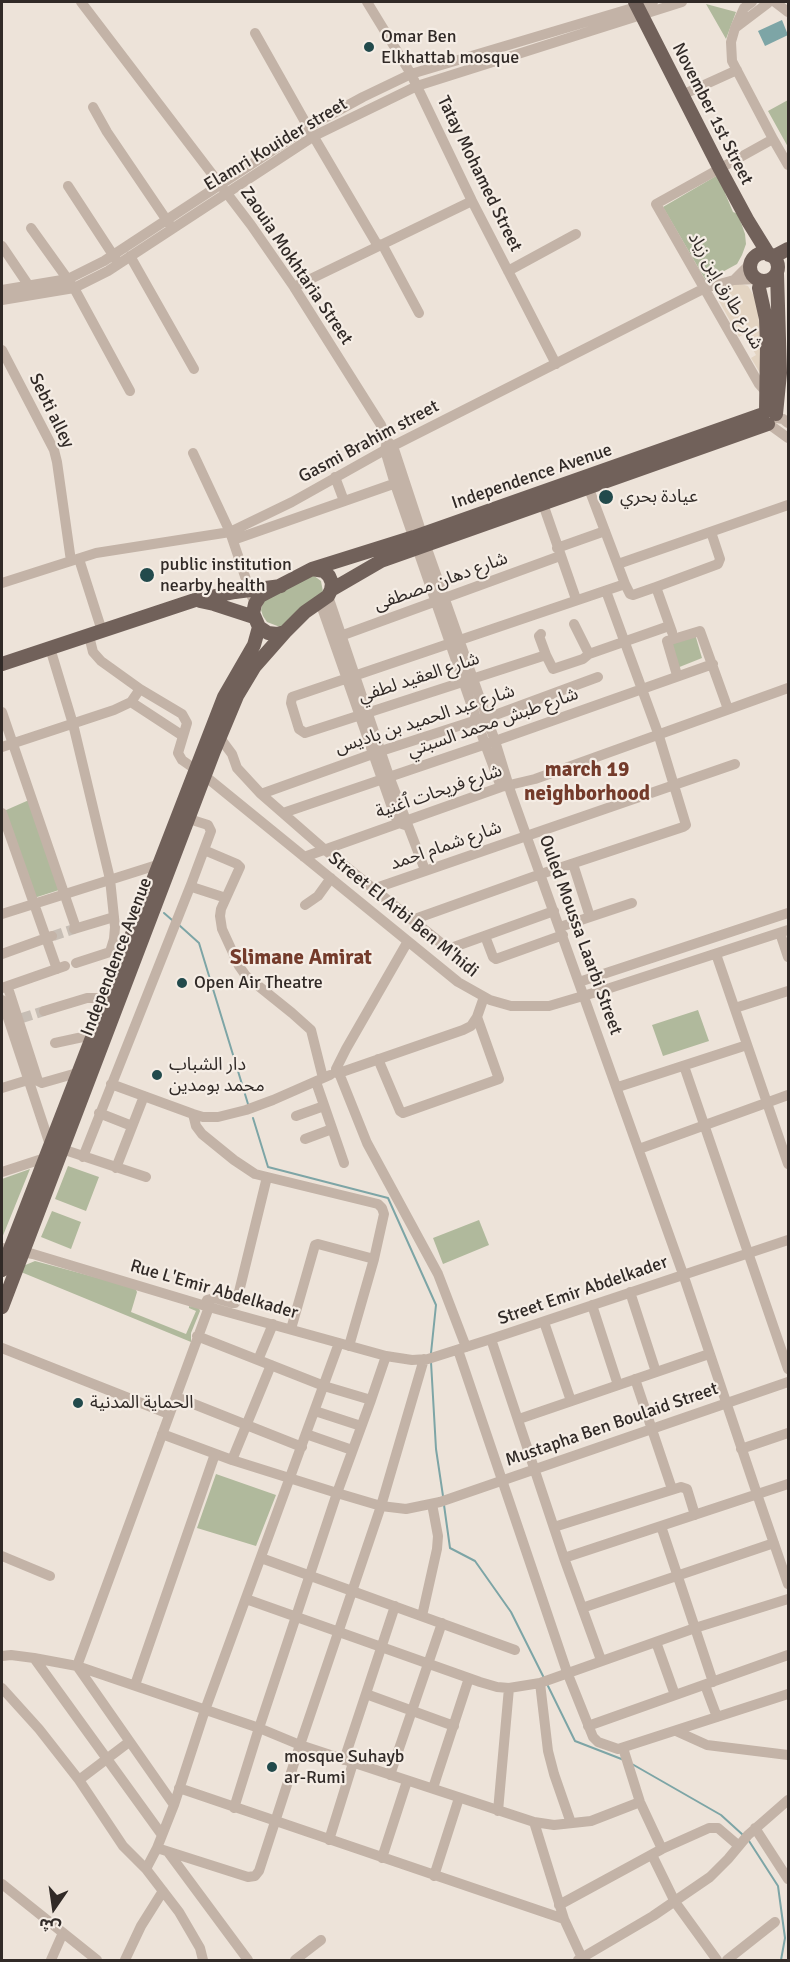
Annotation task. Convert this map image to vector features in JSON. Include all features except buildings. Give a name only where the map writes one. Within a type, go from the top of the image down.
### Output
[{"type":"main road","name":"November 1st Street","points":[[637,7],[720,169],[775,267]]},
{"type":"main road","name":"November 1st Street","points":[[751,226],[752,261]]},
{"type":"main road","points":[[759,280],[772,279],[775,267],[789,249]]},
{"type":"main road","points":[[761,254],[775,267],[774,419],[766,319],[759,280],[751,272],[752,261],[761,254]]},
{"type":"main road","points":[[775,267],[789,259]]},
{"type":"main road","points":[[740,424],[773,395]]},
{"type":"main road","name":"Independence Avenue","points":[[2,1307],[17,1251],[53,1153],[189,819],[200,773],[224,697],[254,645],[260,596],[312,568],[420,541],[543,504],[587,483],[740,424],[774,419]]},
{"type":"main road","name":"Independence Avenue","points":[[53,1153],[77,1074],[158,865],[200,773],[220,738],[237,696],[255,666],[285,632],[305,612],[327,596],[381,561],[420,541],[774,419]]},
{"type":"main road","points":[[312,568],[324,571],[329,576],[332,583],[327,596]]},
{"type":"main road","points":[[2,664],[195,600],[281,586]]},
{"type":"main road","points":[[195,600],[256,616],[268,633],[285,632]]},
{"type":"main road","name":"Independence Avenue","points":[[2,1270],[17,1251]]},
{"type":"street","name":"Zaouia Mokhtaria Street","points":[[81,2],[224,188],[294,287],[381,425],[388,446]]},
{"type":"street","name":"Tatay Mohamed Street","points":[[367,2],[411,74],[471,201],[556,364]]},
{"type":"street","name":"Elamri Kouider street","points":[[2,300],[71,284],[116,260],[363,97],[411,74],[653,2]]},
{"type":"street","name":"Elamri Kouider street","points":[[311,132],[417,86],[637,7],[682,2]]},
{"type":"street","points":[[752,2],[744,8],[735,28],[731,42],[732,61],[789,165]]},
{"type":"street","points":[[735,28],[771,2],[789,12]]},
{"type":"street","points":[[255,33],[419,313]]},
{"type":"street","points":[[681,95],[737,70]]},
{"type":"street","points":[[93,107],[107,132],[170,224]]},
{"type":"street","points":[[720,169],[773,139]]},
{"type":"street","name":"شارع طارق إبن زياد","points":[[720,169],[656,204],[759,384],[773,395]]},
{"type":"street","points":[[69,186],[116,260]]},
{"type":"street","points":[[294,287],[471,201]]},
{"type":"street","name":"Elamri Kouider street","points":[[116,260],[130,256],[170,224]]},
{"type":"street","points":[[31,228],[71,284],[130,391]]},
{"type":"street","points":[[508,271],[576,234]]},
{"type":"street","points":[[2,246],[29,286]]},
{"type":"street","points":[[130,256],[194,369]]},
{"type":"street","points":[[734,280],[752,261]]},
{"type":"street","name":"Gasmi Brahim street","points":[[2,583],[96,553],[231,536],[388,446],[705,288],[734,280],[759,280]]},
{"type":"street","name":"Elamri Kouider street","points":[[2,290],[71,284]]},
{"type":"street","name":"Sebti alley","points":[[2,350],[54,450],[75,560],[95,634],[93,651],[101,661],[140,689],[182,714],[187,723],[183,736]]},
{"type":"street","points":[[774,419],[789,438]]},
{"type":"street","name":"Ouled Moussa Laarbi Street","points":[[388,446],[505,786],[527,835],[618,1087],[789,1584]]},
{"type":"street","points":[[193,453],[231,536],[256,616]]},
{"type":"street","points":[[335,477],[344,501]]},
{"type":"street","points":[[231,536],[399,482]]},
{"type":"street","points":[[587,483],[630,594],[633,595],[718,564],[720,559],[711,532]]},
{"type":"street","points":[[543,504],[576,599]]},
{"type":"street","points":[[618,564],[789,504]]},
{"type":"street","name":"شارع دهان مصطفى","points":[[337,637],[440,600],[605,531]]},
{"type":"street","points":[[243,572],[247,590]]},
{"type":"street","points":[[351,677],[625,584]]},
{"type":"street","points":[[656,587],[674,638]]},
{"type":"street","points":[[412,920],[686,825],[658,734],[606,591]]},
{"type":"street","points":[[327,596],[337,637],[385,777],[425,870]]},
{"type":"street","points":[[574,624],[589,654]]},
{"type":"street","points":[[541,634],[539,636],[553,669],[669,626]]},
{"type":"street","points":[[677,675],[667,643],[674,638],[700,631],[728,709]]},
{"type":"street","points":[[52,647],[115,878],[114,939],[110,952],[66,966],[5,990],[21,1018],[40,1082],[77,1074]]},
{"type":"street","name":"شارع العقيد لطفي","points":[[351,677],[292,697],[291,703],[302,732],[546,654]]},
{"type":"street","name":"شارع طبش محمد السبتي","points":[[283,813],[713,664]]},
{"type":"street","name":"شارع عبد الحميد بن باديس","points":[[261,794],[598,677]]},
{"type":"street","name":"شارع فريحات ٱغنية","points":[[304,857],[505,786],[535,779],[789,688]]},
{"type":"street","points":[[7,745],[114,710],[131,702],[140,689]]},
{"type":"street","points":[[131,702],[183,736]]},
{"type":"street","points":[[2,712],[7,745],[65,894],[75,928],[114,917]]},
{"type":"street","name":"Street El Arbi Ben M'hidi","points":[[183,736],[179,756],[183,760],[458,982],[484,997],[511,1006],[549,1006],[646,977],[784,931]]},
{"type":"street","points":[[220,738],[232,753],[237,768],[261,794],[324,849],[449,948],[554,911]]},
{"type":"street","name":"شارع شمام احمد","points":[[373,889],[735,764]]},
{"type":"street","points":[[2,813],[4,829],[33,904],[66,966]]},
{"type":"street","points":[[83,1157],[192,882],[211,828],[189,819]]},
{"type":"street","points":[[204,850],[240,867],[220,916],[222,929],[246,976],[311,1030],[324,1106],[344,1162]]},
{"type":"street","points":[[573,864],[590,917]]},
{"type":"street","points":[[2,914],[158,865]]},
{"type":"street","points":[[304,905],[318,896],[331,878]]},
{"type":"street","points":[[192,882],[195,888],[226,898]]},
{"type":"street","points":[[485,936],[494,959],[590,917],[632,903]]},
{"type":"street","points":[[579,982],[789,913]]},
{"type":"street","points":[[784,931],[789,957]]},
{"type":"street","points":[[730,932],[734,948]]},
{"type":"street","points":[[2,954],[50,937]]},
{"type":"street","points":[[408,941],[336,1069],[367,1143],[438,1274],[567,1672],[593,1737],[598,1742],[612,1748],[623,1748],[789,1694]]},
{"type":"street","points":[[716,954],[789,1164]]},
{"type":"street","points":[[642,961],[646,977]]},
{"type":"street","points":[[735,1008],[789,991]]},
{"type":"street","points":[[111,1084],[192,1114],[218,1117],[279,1098],[338,1073],[463,1030],[471,1026],[477,1017],[484,997]]},
{"type":"street","points":[[44,1011],[87,998],[106,998]]},
{"type":"street","points":[[2,1002],[53,1153]]},
{"type":"street","points":[[378,1059],[400,1111],[403,1113],[499,1079],[477,1017]]},
{"type":"street","points":[[56,1043],[92,1035]]},
{"type":"street","points":[[618,1087],[747,1045]]},
{"type":"street","points":[[346,1049],[358,1066]]},
{"type":"street","points":[[684,1066],[789,1369]]},
{"type":"street","points":[[2,1088],[28,1080]]},
{"type":"street","points":[[639,1149],[789,1095]]},
{"type":"street","points":[[116,1168],[144,1096]]},
{"type":"street","points":[[296,1116],[324,1106]]},
{"type":"street","points":[[99,1113],[132,1126]]},
{"type":"street","points":[[146,1869],[174,1805],[205,1710],[324,1386],[344,1344],[374,1259],[384,1214],[378,1204],[255,1174],[202,1134],[192,1114]]},
{"type":"street","points":[[305,1139],[332,1129]]},
{"type":"street","points":[[2,1172],[53,1153],[83,1157],[146,1178]]},
{"type":"street","points":[[77,1666],[170,1414],[207,1306],[207,1300],[214,1298],[232,1303],[237,1300],[267,1177]]},
{"type":"street","name":"Street Emir Abdelkader","points":[[386,1356],[401,1359],[429,1358],[789,1240]]},
{"type":"street","points":[[291,1329],[315,1245],[374,1259]]},
{"type":"street","name":"Rue L'Emir Abdelkader","points":[[17,1251],[386,1356]]},
{"type":"street","points":[[630,1292],[656,1372]]},
{"type":"street","points":[[592,1305],[618,1385]]},
{"type":"street","points":[[544,1322],[571,1401]]},
{"type":"street","points":[[258,1360],[273,1324]]},
{"type":"street","points":[[197,1336],[324,1386],[370,1400]]},
{"type":"street","points":[[491,1339],[564,1558],[601,1660]]},
{"type":"street","points":[[2,1348],[170,1414]]},
{"type":"street","points":[[519,1419],[710,1354]]},
{"type":"street","points":[[234,1808],[352,1450],[386,1356]]},
{"type":"street","points":[[157,1848],[248,1877],[255,1876],[259,1871],[429,1358]]},
{"type":"street","points":[[232,1460],[271,1365]]},
{"type":"street","points":[[635,1379],[672,1489]]},
{"type":"street","name":"Mustapha Ben Boulaid Street","points":[[162,1434],[232,1460],[338,1493],[381,1506],[406,1509],[446,1500],[789,1382]]},
{"type":"street","points":[[176,1397],[302,1447]]},
{"type":"street","points":[[315,1411],[361,1426]]},
{"type":"street","points":[[741,1449],[789,1433]]},
{"type":"street","points":[[306,1434],[352,1450]]},
{"type":"street","points":[[135,1685],[215,1454]]},
{"type":"street","points":[[564,1558],[789,1484]]},
{"type":"street","points":[[554,1527],[681,1486],[687,1489],[695,1515]]},
{"type":"street","points":[[422,1616],[437,1550],[438,1536],[432,1504]]},
{"type":"street","points":[[661,1526],[695,1628],[717,1717]]},
{"type":"street","points":[[582,1608],[774,1543]]},
{"type":"street","points":[[2,1556],[50,1576]]},
{"type":"street","points":[[261,1558],[515,1650]]},
{"type":"street","points":[[246,1599],[469,1678],[497,1687],[509,1688],[540,1683],[695,1628],[789,1599]]},
{"type":"street","points":[[329,1840],[366,1695],[395,1606]]},
{"type":"street","points":[[390,1775],[442,1623]]},
{"type":"street","points":[[656,1642],[675,1695]]},
{"type":"street","points":[[588,1726],[789,1655]]},
{"type":"street","points":[[2,1656],[34,1658],[77,1666],[259,1728],[349,1762],[534,1822],[554,1825],[591,1821],[640,1802]]},
{"type":"street","points":[[34,1658],[162,1835]]},
{"type":"street","points":[[77,1666],[174,1805]]},
{"type":"street","points":[[433,1788],[469,1678]]},
{"type":"street","points":[[540,1683],[548,1751],[571,1823]]},
{"type":"street","points":[[2,1688],[39,1729],[79,1780],[123,1846],[146,1869],[163,1891],[200,1948],[204,1960]]},
{"type":"street","points":[[498,1811],[509,1688]]},
{"type":"street","points":[[366,1695],[454,1726]]},
{"type":"street","points":[[676,1731],[706,1745],[789,1755]]},
{"type":"street","points":[[79,1780],[129,1742]]},
{"type":"street","points":[[623,1748],[675,1902],[717,1960]]},
{"type":"street","points":[[382,1858],[407,1781]]},
{"type":"street","points":[[178,1788],[564,1919]]},
{"type":"street","points":[[434,1876],[459,1798]]},
{"type":"street","points":[[534,1822],[559,1905],[581,1960],[675,1902],[710,1877],[746,1837],[789,1800]]},
{"type":"street","points":[[559,1905],[657,1852],[714,1827],[746,1837],[789,1879]]},
{"type":"street","points":[[168,1852],[248,1960]]},
{"type":"street","points":[[2,1884],[62,1935],[97,1960]]},
{"type":"street","points":[[125,1960],[141,1926],[163,1891]]},
{"type":"street","points":[[727,1960],[775,1922]]},
{"type":"street","points":[[51,1960],[62,1935]]},
{"type":"street","points":[[295,1960],[321,1940]]},
{"type":"green space","points":[[706,4],[736,12],[726,39]]},
{"type":"green space","points":[[788,100],[788,147],[768,111]]},
{"type":"green space","points":[[716,176],[726,189],[725,193],[733,212],[738,214],[746,244],[737,264],[706,281],[663,207]]},
{"type":"green space","points":[[313,575],[321,581],[323,592],[292,621],[280,627],[267,622],[261,610],[267,597]]},
{"type":"green space","points":[[695,634],[702,658],[677,668],[670,642]]},
{"type":"green space","points":[[29,800],[59,890],[34,898],[4,811]]},
{"type":"green space","points":[[698,1010],[709,1041],[663,1056],[652,1025]]},
{"type":"green space","points":[[68,1166],[99,1177],[86,1211],[55,1199]]},
{"type":"green space","points":[[30,1169],[2,1238],[2,1179]]},
{"type":"green space","points":[[52,1211],[81,1222],[71,1249],[41,1237]]},
{"type":"green space","points":[[479,1220],[489,1245],[443,1264],[433,1238]]},
{"type":"green space","points":[[35,1261],[135,1288],[137,1292],[131,1312],[186,1334],[196,1311],[189,1306],[199,1308],[200,1311],[191,1333],[191,1342],[21,1272],[23,1266]]},
{"type":"green space","points":[[216,1474],[276,1495],[256,1546],[197,1528]]},
{"type":"shaded area","points":[[737,283],[748,286],[757,301],[762,359],[760,373],[751,358],[756,355],[744,334],[739,337],[718,299],[718,290]]},
{"type":"water","points":[[782,20],[788,35],[765,46],[758,31]]},
{"type":"waterway","points":[[164,913],[172,920]]},
{"type":"waterway","points":[[179,925],[199,943],[248,1104]]},
{"type":"waterway","points":[[253,1118],[268,1167],[388,1198],[436,1305],[431,1353]]},
{"type":"waterway","points":[[431,1362],[436,1449],[443,1496]]},
{"type":"waterway","points":[[444,1505],[450,1548],[475,1561],[511,1612],[544,1678]]},
{"type":"waterway","points":[[548,1686],[575,1741],[624,1760]]},
{"type":"waterway","points":[[632,1764],[721,1815],[743,1835]]},
{"type":"waterway","points":[[749,1841],[778,1886],[785,1938],[781,1960]]},
{"type":"tunnel","points":[[53,936],[74,929]]},
{"type":"tunnel","points":[[22,1018],[44,1011]]},
{"type":"place","name":"Omar Ben Elkhattab mosque","points":[[369,47]]},
{"type":"place","name":"عيادة بحري","points":[[606,497]]},
{"type":"place","name":"public institution nearby health","points":[[147,575]]},
{"type":"place","name":"Open Air Theatre","points":[[182,983]]},
{"type":"place","name":"دار الشباب محمد بومدين","points":[[157,1075]]},
{"type":"place","name":"الحماية المدنية","points":[[78,1403]]},
{"type":"place","name":"mosque Suhayb ar-Rumi","points":[[272,1767]]},
{"type":"district","name":"march 19 neighborhood","points":[[587,782]]},
{"type":"district","name":"Slimane Amirat","points":[[301,958]]}]
